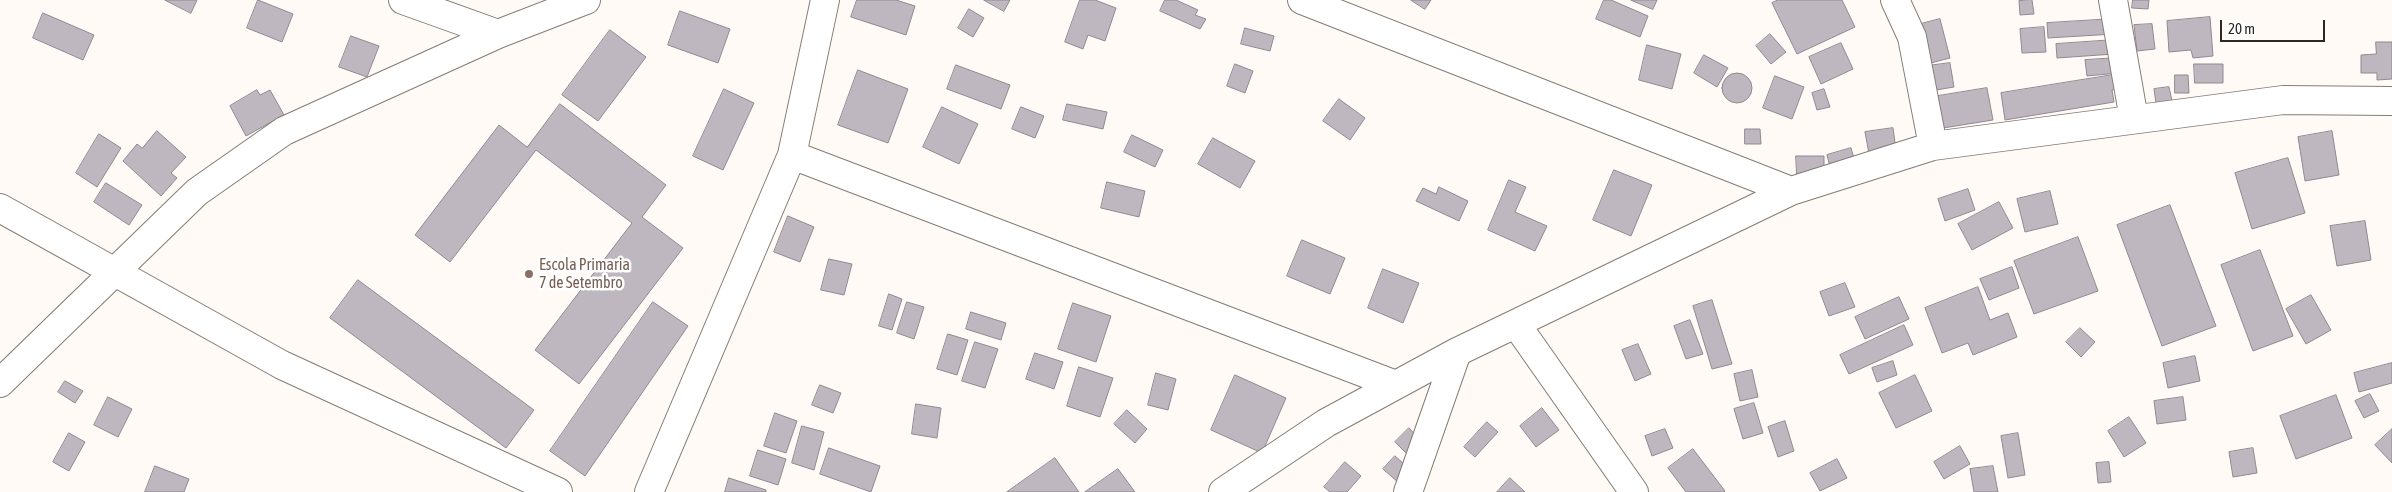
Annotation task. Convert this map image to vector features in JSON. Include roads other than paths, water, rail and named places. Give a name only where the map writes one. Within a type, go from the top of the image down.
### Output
[{"type":"street","points":[[403,0],[498,34]]},
{"type":"street","points":[[0,383],[197,192],[284,131],[498,34],[586,0]]},
{"type":"street","points":[[649,492],[792,155],[826,0]]},
{"type":"street","points":[[1302,0],[1791,190]]},
{"type":"street","points":[[1895,0],[1912,37],[1933,146]]},
{"type":"street","points":[[2113,0],[2134,119]]},
{"type":"street","points":[[1223,492],[1326,424],[1457,352],[1791,190],[1933,146],[2283,100],[2392,101]]},
{"type":"street","points":[[792,155],[1396,385]]},
{"type":"street","points":[[0,208],[282,365],[558,492]]},
{"type":"street","points":[[1516,324],[1634,492]]},
{"type":"street","points":[[1408,492],[1457,352]]},
{"type":"place","name":"Escola Primaria 7 de Setembro","points":[[529,274]]}]
